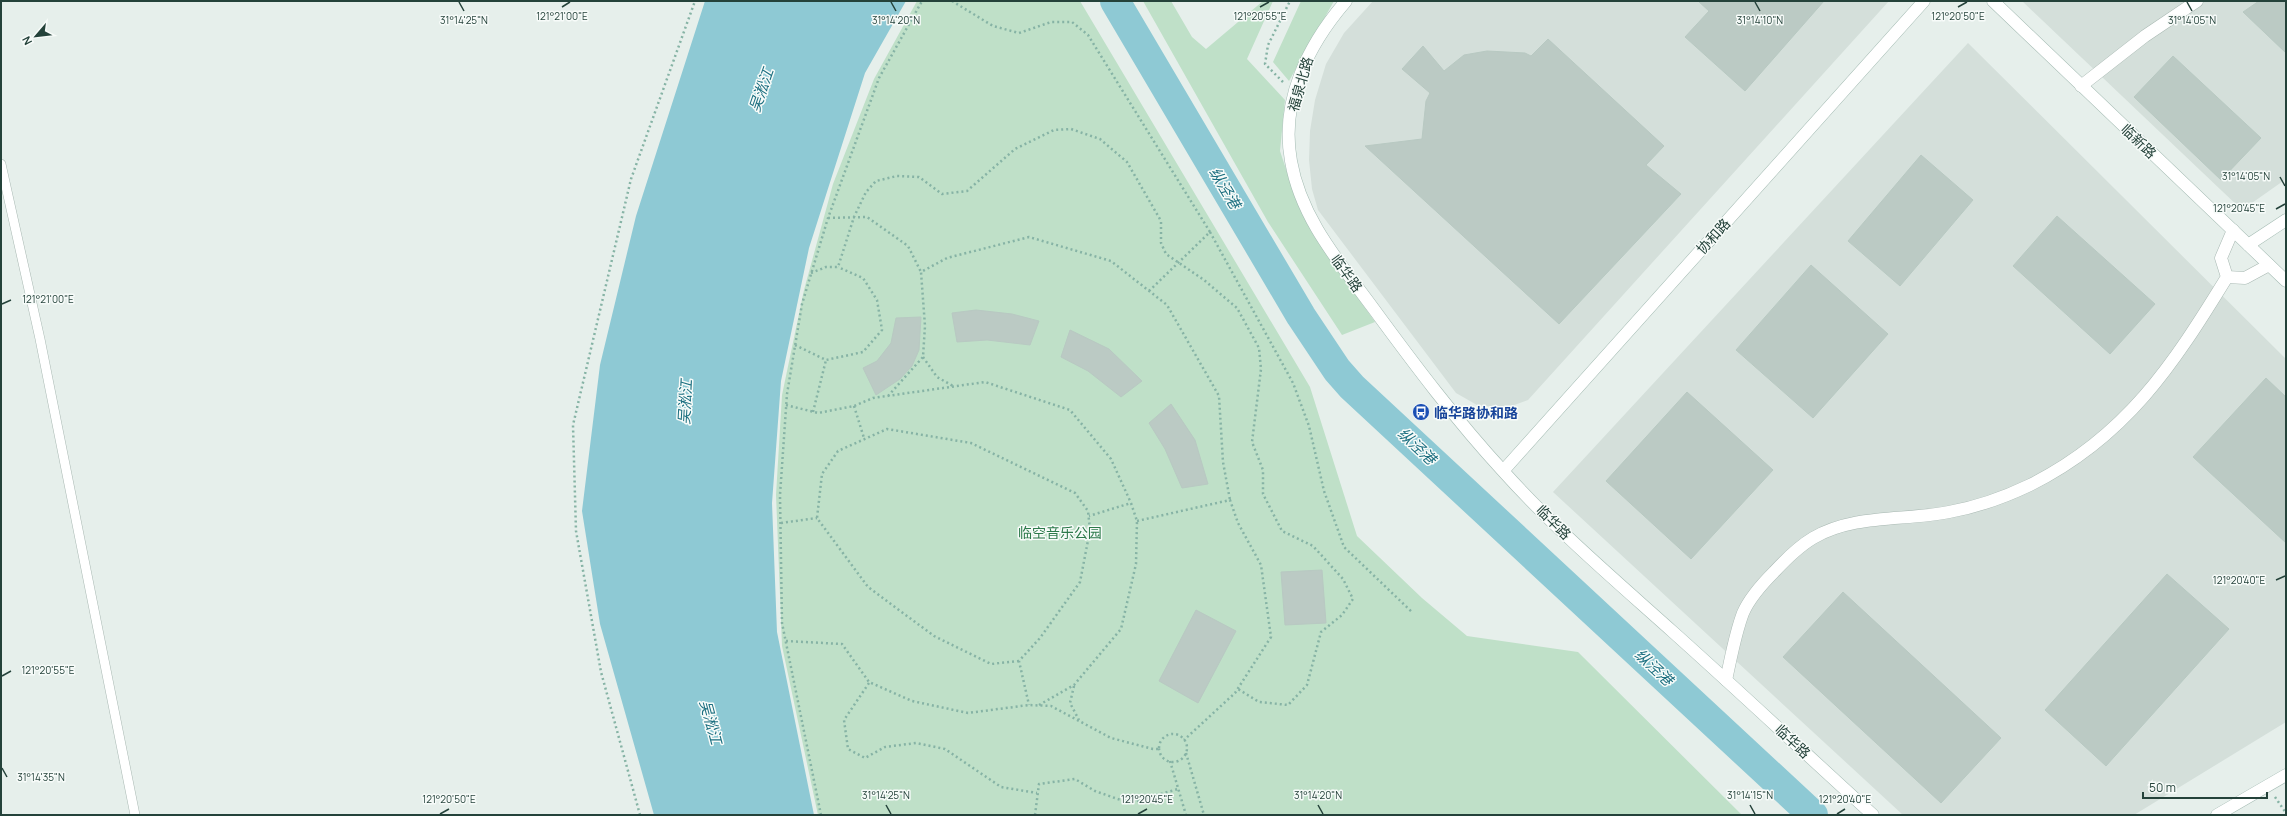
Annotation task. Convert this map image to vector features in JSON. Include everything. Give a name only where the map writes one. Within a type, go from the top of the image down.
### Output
[{"type":"street","name":"福泉北路","points":[[1295,178],[1291,162],[1289,132],[1295,93],[1310,49],[1346,1]]},
{"type":"street","name":"协和路","points":[[1503,471],[1924,1]]},
{"type":"street","name":"临新路","points":[[1993,1],[2286,281]]},
{"type":"street","points":[[2081,86],[2145,36],[2197,1]]},
{"type":"street","name":"临华路","points":[[1295,178],[1308,214],[1332,252],[1415,365],[1503,471],[1582,550],[1873,815]]},
{"type":"street","points":[[2248,245],[2286,220]]},
{"type":"street","points":[[1726,680],[1743,612],[1756,590],[1792,554],[1814,538],[1838,528],[1874,519],[1948,512],[1986,503],[2029,485],[2065,466],[2099,442],[2137,406],[2188,341],[2227,276],[2221,258],[2232,230]]},
{"type":"street","points":[[2227,276],[2245,278],[2269,265]]},
{"type":"street","points":[[2217,815],[2286,775]]},
{"type":"lane","points":[[1,164],[40,339],[135,815]]},
{"type":"path","points":[[640,815],[601,672],[576,531],[573,425],[631,179],[695,1]]},
{"type":"path","points":[[821,815],[782,623],[780,495],[786,405],[802,304],[828,218],[879,78],[922,1]]},
{"type":"path","points":[[952,1],[993,26],[1019,33],[1051,22],[1072,22],[1088,35],[1210,232],[1293,383],[1309,426],[1324,491],[1344,547],[1413,613]]},
{"type":"path","points":[[1290,1],[1268,45],[1265,64],[1295,93]]},
{"type":"path","points":[[838,267],[854,217],[866,192],[876,181],[897,176],[920,177],[942,194],[967,192],[1015,149],[1054,130],[1071,129],[1100,138],[1127,162],[1160,220],[1160,243],[1166,254],[1237,308],[1259,348],[1261,369],[1252,442],[1262,470],[1263,494],[1282,531],[1313,546],[1343,579],[1353,599],[1342,614],[1321,632],[1307,685],[1288,705],[1259,702],[1238,689]]},
{"type":"path","points":[[828,218],[867,217],[908,246],[921,272],[925,326],[923,358],[888,396]]},
{"type":"path","points":[[1149,291],[1210,232]]},
{"type":"path","points":[[921,272],[947,258],[1029,237],[1111,261],[1167,305],[1219,396],[1222,462],[1230,500],[1238,523],[1261,565],[1271,637],[1238,689],[1184,740]]},
{"type":"path","points":[[795,345],[826,360],[863,352],[882,330],[878,300],[863,278],[838,267],[826,266],[811,273]]},
{"type":"path","points":[[923,358],[938,377],[953,387]]},
{"type":"path","points":[[813,412],[826,360]]},
{"type":"path","points":[[786,405],[818,413],[854,406],[873,398],[985,382],[1070,410],[1112,459],[1137,521],[1136,564],[1121,629],[1074,685],[1038,705]]},
{"type":"path","points":[[854,406],[864,438]]},
{"type":"path","points":[[887,429],[971,443],[1075,493],[1088,511],[1089,516],[1090,530],[1080,582],[1040,638],[1019,661],[991,664],[934,636],[868,587],[817,518],[822,474],[838,451],[864,438],[887,429]]},
{"type":"path","points":[[1137,521],[1230,500]]},
{"type":"path","points":[[1089,516],[1131,503]]},
{"type":"path","points":[[780,523],[817,518]]},
{"type":"path","points":[[786,641],[842,644],[869,682],[912,701],[968,713],[1029,705],[1051,706],[1111,738],[1153,749],[1159,748]]},
{"type":"path","points":[[1019,661],[1029,705]]},
{"type":"path","points":[[869,682],[844,720],[848,749],[865,758],[885,747],[916,743],[945,749],[1002,787],[1037,793]]},
{"type":"path","points":[[1074,685],[1070,703],[1079,721]]},
{"type":"path","points":[[1184,740],[1177,735],[1168,735],[1161,740],[1159,748],[1162,757],[1170,761],[1179,760],[1185,753]]},
{"type":"path","points":[[1184,740],[1185,753],[1204,815]]},
{"type":"path","points":[[1170,761],[1186,815]]},
{"type":"path","points":[[1034,815],[1039,784],[1075,779],[1095,792],[1129,803],[1178,789]]},
{"type":"path","points":[[2268,786],[2286,813]]},
{"type":"shaded area","points":[[1373,1],[1889,1],[1528,400],[1506,408],[1477,405],[1456,393],[1318,210],[1312,189],[1309,160],[1310,131],[1315,100],[1326,64],[1344,33]]},
{"type":"shaded area","points":[[2022,1],[2286,1],[2286,179],[2242,210]]},
{"type":"shaded area","points":[[1968,43],[2286,359],[2286,722],[2134,815],[1903,815],[1553,492]]},
{"type":"green space","name":"临空音乐公园","points":[[917,1],[1080,1],[1310,387],[1357,536],[1422,598],[1467,636],[1578,652],[1742,815],[818,815],[782,646],[776,495],[782,395],[804,290],[833,184],[874,79]]},
{"type":"green space","points":[[1143,1],[1171,1],[1192,37],[1206,49],[1263,1],[1273,1],[1247,59],[1285,100],[1280,151],[1297,202],[1317,240],[1375,322],[1342,335],[1268,222]]},
{"type":"green space","points":[[1301,1],[1334,1],[1289,81],[1273,62]]},
{"type":"water","name":"吴淞江","points":[[705,1],[906,1],[865,73],[809,248],[781,381],[772,503],[777,632],[814,815],[654,815],[600,624],[582,511],[600,365],[636,216]]},
{"type":"building","points":[[1698,1],[1824,1],[1745,91],[1685,37],[1709,11]]},
{"type":"building","points":[[2259,1],[2286,1],[2286,53],[2243,12]]},
{"type":"building","points":[[1548,39],[1664,146],[1646,165],[1681,194],[1559,324],[1365,146],[1422,139],[1426,101],[1430,93],[1402,69],[1423,46],[1444,71],[1464,55],[1487,51],[1525,53],[1531,56]]},
{"type":"building","points":[[2173,56],[2261,138],[2221,180],[2134,97]]},
{"type":"building","points":[[1921,155],[1973,200],[1900,286],[1848,241]]},
{"type":"building","points":[[2057,216],[2155,304],[2110,354],[2013,266]]},
{"type":"building","points":[[1811,265],[1888,334],[1813,418],[1736,350]]},
{"type":"building","points":[[976,310],[1012,314],[1039,321],[1030,345],[987,340],[957,342],[952,313]]},
{"type":"building","points":[[921,317],[919,350],[912,366],[900,379],[876,395],[863,368],[877,361],[891,343],[896,318]]},
{"type":"building","points":[[1070,330],[1109,349],[1142,381],[1121,397],[1088,371],[1061,357]]},
{"type":"building","points":[[2266,378],[2286,397],[2286,543],[2193,457]]},
{"type":"building","points":[[1687,392],[1773,470],[1691,559],[1606,481]]},
{"type":"building","points":[[1171,404],[1195,440],[1208,484],[1182,488],[1165,449],[1149,423]]},
{"type":"building","points":[[1322,570],[1326,623],[1285,625],[1281,572]]},
{"type":"building","points":[[2167,574],[2229,629],[2106,766],[2045,710]]},
{"type":"building","points":[[1843,592],[2001,738],[1941,803],[1783,657]]},
{"type":"building","points":[[1196,610],[1236,631],[1198,703],[1159,681]]},
{"type":"waterway","name":"纵泾港","points":[[1115,1],[1301,316],[1337,370],[1352,387],[1813,815]]},
{"type":"place","name":"临华路协和路","points":[[1421,412]]}]
